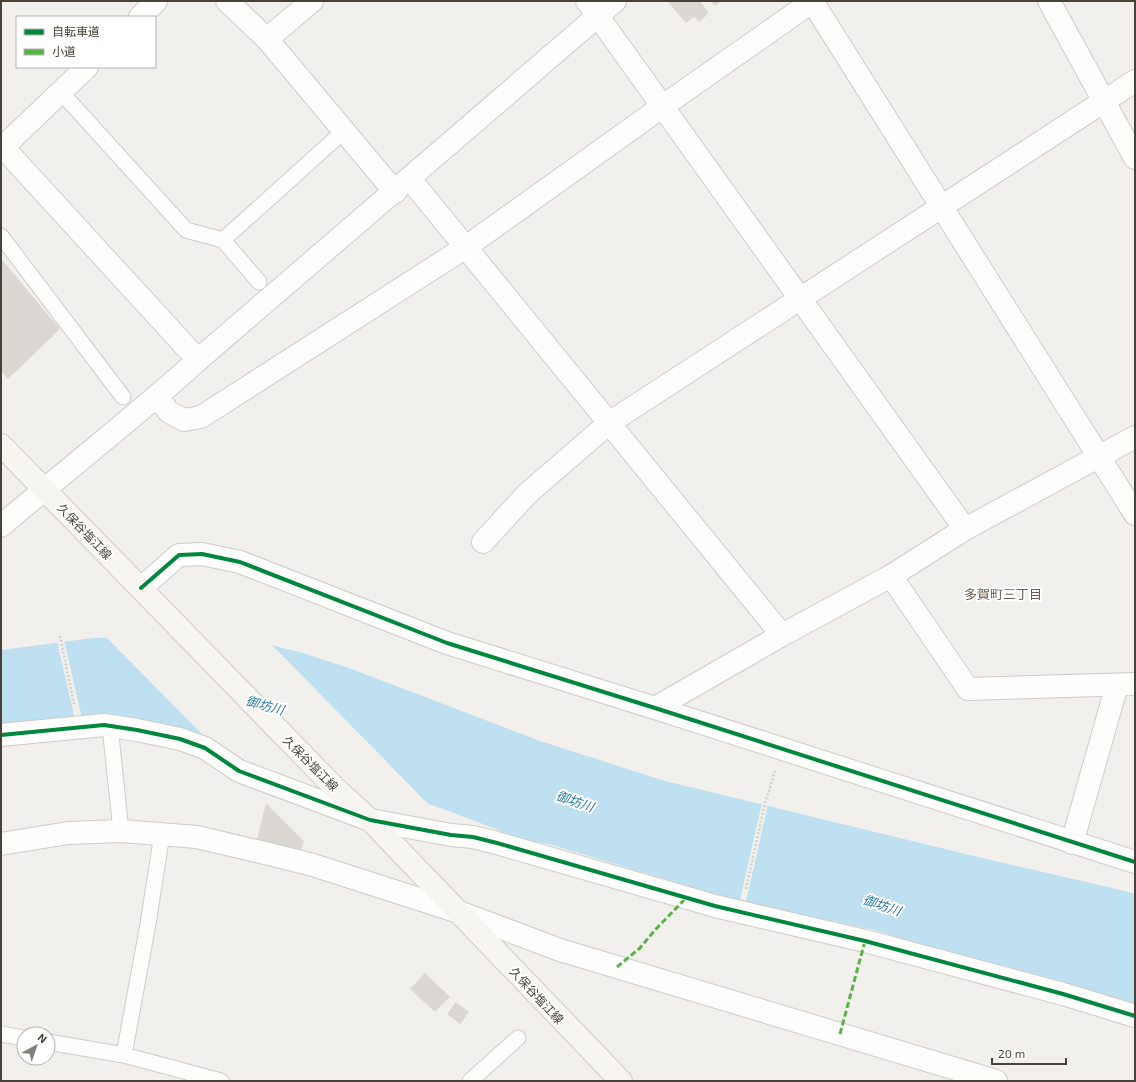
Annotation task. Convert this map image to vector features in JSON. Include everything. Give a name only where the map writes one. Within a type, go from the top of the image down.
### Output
[{"type":"main road","name":"久保谷塩江線","points":[[1,445],[338,791],[370,820],[621,1081]]},
{"type":"street","points":[[141,16],[156,1]]},
{"type":"street","points":[[227,1],[267,39],[344,131],[466,247],[782,635]]},
{"type":"street","points":[[267,39],[312,1]]},
{"type":"street","points":[[1,526],[44,488],[157,397],[402,185],[593,9],[615,1]]},
{"type":"street","points":[[157,397],[169,412],[184,420],[201,417],[466,247],[813,1],[1135,514]]},
{"type":"street","points":[[1049,1],[1135,158]]},
{"type":"street","points":[[593,9],[965,529]]},
{"type":"street","points":[[86,68],[2,147],[198,360]]},
{"type":"street","points":[[483,542],[527,494],[609,422],[1135,82]]},
{"type":"street","points":[[655,708],[782,635],[891,576],[965,529],[1135,437]]},
{"type":"street","points":[[141,588],[178,555],[202,554],[240,562],[447,643],[1135,862]]},
{"type":"street","points":[[891,576],[968,689],[1126,684],[1072,843]]},
{"type":"street","points":[[1,735],[104,725],[180,739],[205,748],[239,771],[370,820],[451,835],[473,837],[497,843],[715,906],[865,941],[1063,994],[1135,1016]]},
{"type":"street","points":[[1,844],[68,833],[121,831],[197,837],[305,863],[459,912],[560,950],[996,1081]]},
{"type":"lane","points":[[61,92],[186,230],[223,240],[259,282]]},
{"type":"lane","points":[[223,240],[344,131]]},
{"type":"lane","points":[[1,236],[123,397]]},
{"type":"lane","points":[[110,726],[121,831]]},
{"type":"lane","points":[[124,1055],[148,924],[162,834]]},
{"type":"lane","points":[[1,1034],[16,1037]]},
{"type":"lane","points":[[470,1081],[518,1038]]},
{"type":"lane","points":[[56,1043],[124,1055],[221,1081]]},
{"type":"path","points":[[60,636],[75,709]]},
{"type":"path","points":[[746,891],[765,803],[782,750]]},
{"type":"water","name":"御坊川","points":[[197,634],[255,641],[303,653],[349,668],[540,741],[665,781],[1135,894],[1135,1011],[1018,976],[874,930],[724,897],[556,846],[522,839],[446,810],[270,750],[188,731],[1,729],[1,650],[93,638]]},
{"type":"pier","points":[[197,632],[255,639],[270,643],[431,807],[269,752],[205,737],[105,636]]},
{"type":"pier","points":[[64,640],[83,723],[76,724],[57,641]]},
{"type":"pier","points":[[762,803],[768,804],[745,906],[739,904]]},
{"type":"building","points":[[667,1],[700,1],[709,13],[699,22],[694,17],[686,23]]},
{"type":"building","points":[[711,1],[722,1],[715,6]]},
{"type":"building","points":[[3,261],[60,329],[8,379],[1,371],[1,263]]},
{"type":"building","points":[[266,803],[304,841],[301,851],[257,839]]},
{"type":"building","points":[[425,973],[450,997],[435,1012],[410,989]]},
{"type":"building","points":[[456,1002],[469,1012],[460,1024],[447,1014]]},
{"type":"marked path","points":[[617,967],[640,948],[687,897]]},
{"type":"marked path","points":[[840,1034],[865,941]]},
{"type":"cycle path","points":[[141,588],[179,555],[202,554],[240,562],[447,643],[1135,862]]},
{"type":"cycle path","points":[[1,735],[104,725],[180,739],[205,748],[239,771],[370,820],[451,835],[473,837],[497,843],[715,906],[865,941],[1063,994],[1135,1016]]},
{"type":"district","name":"多賀町三丁目","points":[[1003,594]]}]
